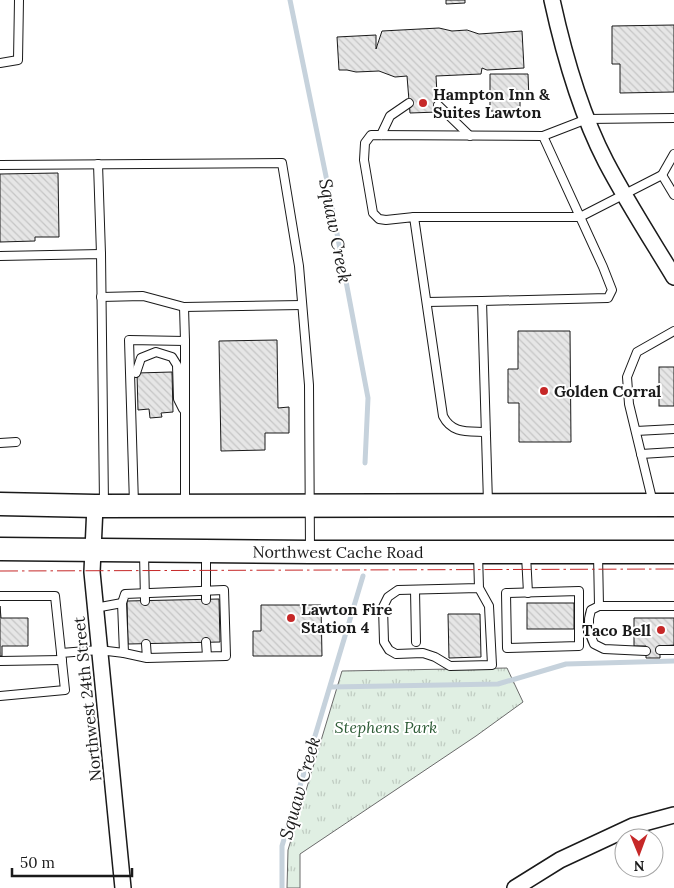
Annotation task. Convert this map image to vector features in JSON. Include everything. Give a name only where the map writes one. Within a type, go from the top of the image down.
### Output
[{"type":"main road","points":[[0,504],[100,506],[664,505]]},
{"type":"main road","name":"Northwest Cache Road","points":[[0,549],[310,552],[674,552]]},
{"type":"street","points":[[552,0],[569,68],[587,119],[606,162],[674,277]]},
{"type":"street","name":"Northwest 24th Street","points":[[100,506],[92,550],[95,608],[123,888]]},
{"type":"street","points":[[515,888],[560,860],[600,841],[633,826],[674,814]]},
{"type":"lane","points":[[0,64],[18,60],[19,0]]},
{"type":"lane","points":[[381,135],[390,116],[409,103]]},
{"type":"lane","points":[[438,105],[470,136]]},
{"type":"lane","points":[[674,118],[587,119],[543,136],[371,135],[365,143],[364,160],[373,213],[380,219],[386,220],[414,217],[580,216],[662,175],[674,154]]},
{"type":"lane","points":[[426,302],[608,298],[612,290],[543,136]]},
{"type":"lane","points":[[0,165],[282,163],[299,266],[309,385],[310,552]]},
{"type":"lane","points":[[98,164],[101,254],[100,506]]},
{"type":"lane","points":[[662,175],[674,195]]},
{"type":"lane","points":[[414,217],[443,416],[447,424],[458,430],[486,432]]},
{"type":"lane","points":[[0,256],[101,254]]},
{"type":"lane","points":[[101,297],[143,296],[184,307],[302,305]]},
{"type":"lane","points":[[482,301],[488,505]]},
{"type":"lane","points":[[184,307],[185,506]]},
{"type":"lane","points":[[664,505],[641,454],[629,404],[628,377],[637,352],[673,333]]},
{"type":"lane","points":[[134,506],[129,340],[185,341]]},
{"type":"lane","points":[[136,373],[141,358],[156,352],[172,357],[177,364],[178,399],[185,413]]},
{"type":"lane","points":[[131,417],[137,409]]},
{"type":"lane","points":[[636,431],[674,429]]},
{"type":"lane","points":[[0,443],[16,442]]},
{"type":"lane","points":[[641,454],[674,452]]},
{"type":"lane","points":[[144,551],[145,597]]},
{"type":"lane","points":[[206,551],[206,600]]},
{"type":"lane","points":[[478,552],[479,588],[489,606],[492,665],[450,666],[435,657],[423,653],[396,654],[389,650],[384,642],[383,607],[388,597],[398,590],[479,588]]},
{"type":"lane","points":[[526,552],[528,593]]},
{"type":"lane","points":[[598,552],[599,606]]},
{"type":"lane","points":[[0,661],[61,657],[99,650],[147,658],[226,656],[224,590],[145,597],[125,594],[122,603],[124,653]]},
{"type":"lane","points":[[415,590],[416,642]]},
{"type":"lane","points":[[579,591],[579,646],[507,648],[506,592],[528,593],[579,591]]},
{"type":"lane","points":[[0,596],[55,596],[65,690],[0,696]]},
{"type":"lane","points":[[95,608],[122,603]]},
{"type":"lane","points":[[646,651],[604,650],[594,644],[588,620],[592,610],[599,606],[674,606]]},
{"type":"lane","points":[[206,642],[207,656]]},
{"type":"lane","points":[[146,644],[147,658]]},
{"type":"lane","points":[[660,650],[674,650]]},
{"type":"green space","name":"Stephens Park","points":[[507,668],[523,702],[476,736],[300,854],[300,888],[287,888],[288,850],[342,671]]},
{"type":"building","points":[[446,0],[465,0],[465,3],[446,4]]},
{"type":"building","points":[[674,25],[674,92],[620,93],[620,64],[612,64],[612,26]]},
{"type":"building","points":[[439,28],[452,31],[467,30],[479,34],[522,31],[524,68],[487,70],[482,68],[481,74],[436,76],[438,112],[410,113],[407,76],[395,77],[379,71],[356,72],[339,70],[337,37],[376,35],[376,49],[382,31]]},
{"type":"building","points":[[490,74],[528,74],[529,100],[520,100],[520,111],[490,111]]},
{"type":"building","points":[[58,173],[59,237],[35,237],[35,241],[0,242],[0,174]]},
{"type":"building","points":[[518,331],[570,331],[571,442],[519,442],[519,403],[508,403],[508,369],[518,369]]},
{"type":"building","points":[[277,340],[278,408],[289,407],[289,433],[265,433],[265,450],[221,451],[219,341]]},
{"type":"building","points":[[659,367],[674,367],[674,406],[659,406]]},
{"type":"building","points":[[172,372],[173,412],[161,413],[162,417],[150,418],[149,409],[138,410],[137,373]]},
{"type":"building","points":[[219,599],[220,642],[128,644],[127,601]]},
{"type":"building","points":[[527,603],[574,603],[574,629],[527,629]]},
{"type":"building","name":"Lawton Fire Station 4","points":[[261,605],[321,605],[322,656],[253,656],[253,631],[261,631]]},
{"type":"building","points":[[0,606],[1,618],[28,618],[28,646],[2,646],[2,656],[0,656]]},
{"type":"building","points":[[448,614],[480,614],[481,657],[449,658]]},
{"type":"building","points":[[634,618],[674,618],[674,645],[660,646],[660,658],[646,658],[646,646],[634,646]]},
{"type":"waterway","name":"Squaw Creek","points":[[290,0],[329,191],[368,398],[365,463]]},
{"type":"waterway","name":"Squaw Creek","points":[[282,888],[282,846],[363,576]]},
{"type":"waterway","points":[[331,687],[498,684],[566,664],[674,661]]},
{"type":"power","points":[[0,571],[674,569]]},
{"type":"place","name":"Hampton Inn & Suites Lawton","points":[[423,103]]},
{"type":"place","name":"Golden Corral","points":[[544,391]]},
{"type":"place","name":"Lawton Fire Station 4","points":[[291,618]]},
{"type":"place","name":"Taco Bell","points":[[661,630]]}]
